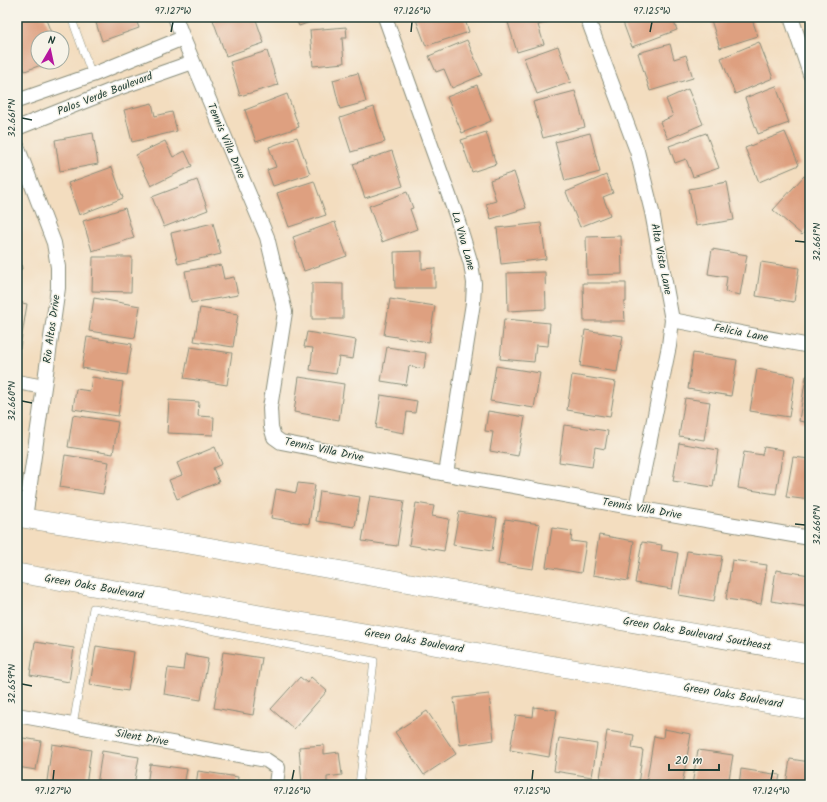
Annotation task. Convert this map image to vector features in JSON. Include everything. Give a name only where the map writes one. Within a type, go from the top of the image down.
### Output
[{"type":"main road","name":"Green Oaks Boulevard Southeast","points":[[21,518],[190,544],[810,654]]},
{"type":"main road","name":"Green Oaks Boulevard","points":[[17,573],[810,710]]},
{"type":"street","name":"Tennis Villa Drive","points":[[175,17],[266,237],[285,312],[270,408],[271,427],[274,437],[281,442],[446,474],[810,538]]},
{"type":"street","name":"La Viva Lane","points":[[385,17],[456,215],[471,264],[474,283],[473,303],[446,474]]},
{"type":"street","name":"Alta Vista Lane","points":[[587,17],[637,151],[652,212],[672,320],[669,346],[636,508]]},
{"type":"street","points":[[791,17],[810,74]]},
{"type":"street","name":"Palos Verde Boulevard","points":[[17,101],[92,75],[183,38]]},
{"type":"street","name":"Palos Verde Boulevard","points":[[17,128],[110,91],[193,62]]},
{"type":"street","name":"Rio Altos Drive","points":[[17,146],[54,243],[58,267],[58,288],[44,387],[21,518]]},
{"type":"street","name":"Felicia Lane","points":[[672,320],[810,346]]},
{"type":"street","points":[[17,382],[44,387]]},
{"type":"street","name":"Silent Drive","points":[[17,715],[266,760],[278,768],[276,785]]},
{"type":"lane","points":[[71,17],[92,75]]},
{"type":"lane","points":[[73,725],[93,608],[374,662],[359,785]]},
{"type":"building","points":[[17,17],[45,17],[50,30],[30,30],[30,69],[25,71],[17,50]]},
{"type":"building","points":[[94,17],[135,17],[139,28],[102,41]]},
{"type":"building","points":[[221,17],[255,17],[264,43],[226,56],[213,20]]},
{"type":"building","points":[[295,17],[324,17],[299,26]]},
{"type":"building","points":[[415,17],[464,17],[469,32],[426,46]]},
{"type":"building","points":[[514,17],[546,17],[547,22],[538,25],[544,44],[517,52],[507,19]]},
{"type":"building","points":[[621,17],[672,17],[677,30],[632,47]]},
{"type":"building","points":[[710,17],[751,17],[758,36],[720,48]]},
{"type":"building","points":[[346,27],[347,38],[342,38],[344,63],[313,66],[310,30]]},
{"type":"building","points":[[467,40],[482,75],[452,88],[444,69],[436,72],[429,56]]},
{"type":"building","points":[[759,42],[773,78],[735,94],[721,58]]},
{"type":"building","points":[[670,44],[674,59],[686,55],[693,78],[650,91],[638,53]]},
{"type":"building","points":[[558,46],[571,82],[537,94],[524,58]]},
{"type":"building","points":[[267,51],[278,85],[240,96],[230,62]]},
{"type":"building","points":[[358,73],[366,102],[340,109],[333,80]]},
{"type":"building","points":[[477,85],[491,121],[462,133],[447,97]]},
{"type":"building","points":[[776,86],[789,123],[758,134],[745,98]]},
{"type":"building","points":[[688,89],[703,124],[668,139],[660,122],[673,116],[666,99]]},
{"type":"building","points":[[575,91],[585,127],[543,138],[533,102]]},
{"type":"building","points":[[287,94],[299,127],[256,142],[245,110]]},
{"type":"building","points":[[152,103],[155,116],[172,112],[177,131],[132,142],[124,110]]},
{"type":"building","points":[[374,107],[385,142],[351,152],[340,118]]},
{"type":"building","points":[[486,132],[496,164],[472,172],[461,140]]},
{"type":"building","points":[[785,132],[799,165],[759,182],[745,148]]},
{"type":"building","points":[[93,133],[98,164],[60,171],[55,140]]},
{"type":"building","points":[[590,133],[600,172],[565,181],[555,142]]},
{"type":"building","points":[[706,133],[719,168],[693,177],[686,159],[675,163],[669,146]]},
{"type":"building","points":[[297,137],[310,174],[273,186],[267,170],[276,167],[269,147]]},
{"type":"building","points":[[165,141],[173,157],[185,151],[192,166],[151,186],[136,155]]},
{"type":"building","points":[[392,151],[403,186],[365,198],[353,164]]},
{"type":"building","points":[[112,167],[123,198],[79,215],[68,183]]},
{"type":"building","points":[[514,172],[526,208],[491,219],[486,204],[496,201],[490,180]]},
{"type":"building","points":[[606,175],[613,193],[603,197],[610,215],[580,227],[566,192]]},
{"type":"building","points":[[804,176],[810,181],[810,226],[802,235],[773,210]]},
{"type":"building","points":[[197,180],[208,210],[164,227],[152,197]]},
{"type":"building","points":[[314,181],[326,215],[289,227],[277,193]]},
{"type":"building","points":[[727,182],[734,220],[696,226],[689,189]]},
{"type":"building","points":[[407,192],[413,208],[410,209],[417,229],[382,242],[369,206]]},
{"type":"building","points":[[125,208],[134,238],[92,251],[83,221]]},
{"type":"building","points":[[335,222],[347,256],[304,271],[293,237]]},
{"type":"building","points":[[213,223],[221,254],[178,264],[171,233]]},
{"type":"building","points":[[541,223],[546,259],[501,264],[497,228]]},
{"type":"building","points":[[621,236],[622,274],[587,275],[586,237]]},
{"type":"building","points":[[712,249],[747,255],[740,295],[725,292],[727,277],[708,274]]},
{"type":"building","points":[[19,250],[22,269],[17,270],[17,251]]},
{"type":"building","points":[[422,251],[422,269],[435,268],[435,288],[395,288],[394,252]]},
{"type":"building","points":[[93,257],[132,257],[131,292],[92,291]]},
{"type":"building","points":[[761,262],[799,268],[794,302],[756,296]]},
{"type":"building","points":[[221,265],[224,279],[234,277],[238,295],[191,303],[185,271]]},
{"type":"building","points":[[545,272],[546,309],[508,311],[507,273]]},
{"type":"building","points":[[312,283],[343,284],[343,319],[312,319]]},
{"type":"building","points":[[583,283],[626,283],[626,302],[624,302],[625,321],[584,321]]},
{"type":"building","points":[[94,298],[140,306],[135,338],[89,331]]},
{"type":"building","points":[[390,299],[435,306],[429,342],[384,335]]},
{"type":"building","points":[[17,302],[27,304],[20,348],[17,347]]},
{"type":"building","points":[[200,308],[238,314],[233,347],[194,341]]},
{"type":"building","points":[[504,319],[550,323],[548,346],[536,345],[534,362],[500,359]]},
{"type":"building","points":[[585,330],[623,336],[617,372],[580,366]]},
{"type":"building","points":[[307,332],[356,340],[353,359],[339,357],[336,374],[310,370],[313,348],[304,347]]},
{"type":"building","points":[[87,337],[132,344],[127,375],[82,368]]},
{"type":"building","points":[[190,347],[232,353],[227,385],[184,378]]},
{"type":"building","points":[[387,347],[426,353],[424,369],[409,366],[406,385],[381,381]]},
{"type":"building","points":[[693,353],[737,360],[731,396],[688,389]]},
{"type":"building","points":[[496,366],[540,373],[534,408],[490,401]]},
{"type":"building","points":[[757,369],[795,376],[789,417],[750,411]]},
{"type":"building","points":[[572,375],[616,382],[610,417],[567,410]]},
{"type":"building","points":[[806,376],[810,376],[810,423],[799,421]]},
{"type":"building","points":[[92,377],[123,382],[118,416],[73,409],[76,389],[90,391]]},
{"type":"building","points":[[299,377],[344,384],[339,420],[294,412]]},
{"type":"building","points":[[381,395],[417,401],[415,413],[407,412],[404,433],[376,428]]},
{"type":"building","points":[[685,398],[710,402],[704,440],[679,436]]},
{"type":"building","points":[[169,400],[199,402],[198,416],[214,417],[213,435],[167,433]]},
{"type":"building","points":[[488,411],[525,417],[518,456],[490,451],[493,432],[485,431]]},
{"type":"building","points":[[73,415],[118,422],[113,454],[68,447]]},
{"type":"building","points":[[564,425],[608,431],[605,449],[595,447],[592,467],[559,462]]},
{"type":"building","points":[[679,443],[718,450],[713,487],[673,481]]},
{"type":"building","points":[[215,447],[222,464],[213,468],[219,482],[177,499],[169,480],[182,475],[177,463]]},
{"type":"building","points":[[764,447],[783,450],[776,494],[738,488],[744,452],[762,455]]},
{"type":"building","points":[[65,455],[109,462],[103,494],[60,487]]},
{"type":"building","points":[[793,457],[810,459],[810,500],[786,497]]},
{"type":"building","points":[[298,483],[315,485],[309,524],[271,518],[276,489],[296,493]]},
{"type":"building","points":[[320,491],[360,497],[355,527],[316,521]]},
{"type":"building","points":[[370,496],[404,501],[397,546],[362,541]]},
{"type":"building","points":[[416,503],[434,506],[432,516],[449,519],[444,551],[409,545]]},
{"type":"building","points":[[459,512],[497,518],[492,551],[453,545]]},
{"type":"building","points":[[505,519],[540,524],[533,569],[498,564]]},
{"type":"building","points":[[552,528],[572,531],[571,541],[586,543],[581,573],[546,567]]},
{"type":"building","points":[[599,535],[634,541],[628,581],[593,575]]},
{"type":"building","points":[[642,542],[662,545],[661,550],[678,553],[672,589],[635,583]]},
{"type":"building","points":[[687,551],[722,556],[714,601],[679,595]]},
{"type":"building","points":[[732,560],[767,565],[761,604],[726,599]]},
{"type":"building","points":[[776,570],[810,575],[809,607],[771,601]]},
{"type":"building","points":[[35,642],[74,648],[69,682],[30,675]]},
{"type":"building","points":[[96,646],[134,652],[128,691],[90,685]]},
{"type":"building","points":[[223,652],[262,658],[253,715],[214,708]]},
{"type":"building","points":[[185,655],[208,659],[201,700],[164,694],[168,668],[183,670]]},
{"type":"building","points":[[300,677],[307,683],[311,677],[327,691],[294,729],[271,709]]},
{"type":"building","points":[[489,694],[494,740],[460,745],[454,698]]},
{"type":"building","points":[[534,707],[557,710],[549,757],[510,750],[516,715],[533,717]]},
{"type":"building","points":[[427,711],[456,754],[424,775],[395,732]]},
{"type":"building","points":[[664,729],[691,734],[682,785],[646,785],[654,736],[663,738]]},
{"type":"building","points":[[607,731],[634,735],[632,748],[643,750],[638,784],[600,778]]},
{"type":"building","points":[[17,737],[41,741],[36,770],[17,767]]},
{"type":"building","points":[[559,738],[597,744],[592,777],[554,771]]},
{"type":"building","points":[[52,744],[91,750],[86,785],[71,785],[47,781]]},
{"type":"building","points":[[324,745],[324,754],[339,752],[342,775],[327,777],[327,783],[302,785],[299,747]]},
{"type":"building","points":[[698,750],[733,755],[728,785],[692,785]]},
{"type":"building","points":[[102,751],[139,757],[134,785],[97,785]]},
{"type":"building","points":[[790,759],[810,762],[810,785],[786,785]]},
{"type":"building","points":[[150,764],[187,769],[184,785],[147,785]]},
{"type":"building","points":[[741,769],[780,775],[778,785],[739,785]]},
{"type":"building","points":[[198,771],[238,777],[237,785],[196,785]]}]
